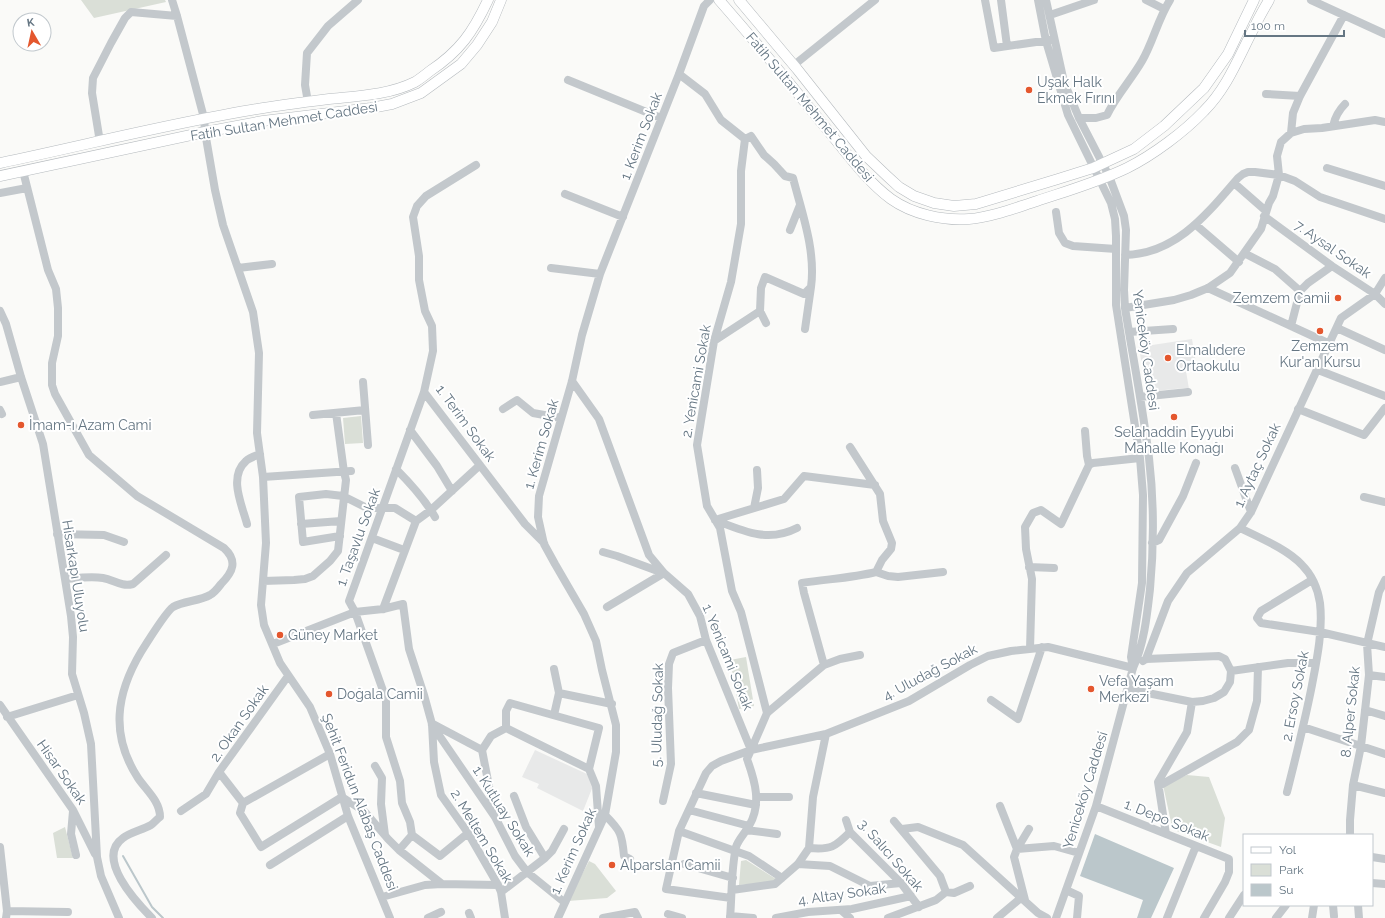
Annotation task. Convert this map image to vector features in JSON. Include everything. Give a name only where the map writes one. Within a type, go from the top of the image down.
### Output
[{"type":"main road","name":"Fatih Sultan Mehmet Caddesi","points":[[0,163],[204,118],[383,92],[415,81],[454,53],[466,39],[480,18],[488,0]]},
{"type":"main road","name":"Fatih Sultan Mehmet Caddesi","points":[[0,176],[263,121],[371,108],[392,104],[421,93],[461,64],[477,45],[492,22],[501,0]]},
{"type":"main road","name":"Fatih Sultan Mehmet Caddesi","points":[[719,0],[755,40],[852,159],[879,188],[892,199],[919,213],[937,217],[952,218],[969,218],[1004,211],[1099,180],[1143,159],[1184,131],[1220,94],[1269,0]]},
{"type":"main road","name":"Fatih Sultan Mehmet Caddesi","points":[[739,0],[794,65],[866,156],[876,166],[899,187],[914,196],[934,203],[954,206],[976,204],[1093,168],[1134,150],[1164,126],[1204,88],[1228,54],[1254,0]]},
{"type":"street","name":"Şehit Feridun Alabaş Caddesi","points":[[172,0],[204,118],[215,190],[222,218],[253,312],[259,353],[257,433],[263,477],[266,543],[261,605],[264,625],[280,663],[310,707],[330,754],[348,816],[390,918]]},
{"type":"street","points":[[308,102],[305,85],[307,53],[328,26],[358,0]]},
{"type":"street","name":"1. Kerim Sokak","points":[[558,918],[605,815],[616,752],[616,725],[596,641],[584,614],[544,544],[538,517],[539,496],[572,381],[582,335],[600,274],[679,74],[704,6],[710,0]]},
{"type":"street","points":[[794,65],[875,0]]},
{"type":"street","points":[[985,0],[994,48],[1050,40]]},
{"type":"street","points":[[1001,0],[1006,46]]},
{"type":"street","name":"Yeniceköy Caddesi","points":[[1038,0],[1064,82],[1079,118],[1109,176],[1124,216],[1126,230],[1125,308],[1149,459],[1153,508],[1151,574],[1147,615],[1139,656],[1133,668],[1096,806],[1056,918]]},
{"type":"street","name":"Yeniceköy Caddesi","points":[[1046,0],[1050,15],[1050,40],[1068,115],[1111,203],[1115,219],[1116,305],[1140,458],[1143,495],[1142,583],[1131,657],[1133,668]]},
{"type":"street","points":[[1050,15],[1094,0]]},
{"type":"street","points":[[1146,0],[1164,9]]},
{"type":"street","points":[[1079,118],[1096,118],[1107,115],[1113,103],[1142,61],[1164,9],[1170,0]]},
{"type":"street","points":[[1311,0],[1385,34]]},
{"type":"street","points":[[100,142],[92,93],[93,78],[125,18],[131,12],[177,16]]},
{"type":"street","points":[[1291,134],[1293,113],[1300,96],[1344,15]]},
{"type":"street","points":[[679,74],[705,94],[721,120],[745,139],[751,136],[764,155],[785,176],[793,178],[810,245],[812,265],[811,287],[805,329]]},
{"type":"street","points":[[568,80],[661,118]]},
{"type":"street","points":[[1266,94],[1300,96]]},
{"type":"street","points":[[1333,126],[1335,117],[1345,104]]},
{"type":"street","points":[[1125,308],[1174,300],[1190,295],[1208,288],[1230,273],[1261,229],[1269,203],[1274,196],[1279,175],[1277,156],[1282,142],[1291,134],[1304,129],[1375,120],[1385,122]]},
{"type":"street","name":"2. Yenicami Sokak","points":[[745,139],[741,171],[741,224],[731,282],[714,341],[697,445],[707,506],[720,528],[732,591],[741,612],[767,713]]},
{"type":"street","name":"1. Terim Sokak","points":[[476,165],[426,196],[417,206],[414,217],[419,256],[419,280],[425,311],[432,326],[433,351],[424,392],[525,524],[544,544]]},
{"type":"street","points":[[1326,168],[1385,186]]},
{"type":"street","points":[[23,171],[48,270],[56,289],[58,336],[52,362],[52,385],[55,394],[89,456],[138,496],[224,548],[230,554],[232,562],[232,570],[230,574],[210,595],[172,608],[141,653],[128,677],[122,697],[118,718],[127,756],[137,777],[160,810],[160,817],[152,825],[121,839],[116,846],[113,858],[116,871],[125,887],[139,905],[152,918]]},
{"type":"street","points":[[1125,255],[1139,255],[1169,243],[1196,225],[1243,174],[1255,172],[1279,175],[1295,181],[1320,197],[1385,219]]},
{"type":"street","name":"7. Aysal Sokak","points":[[1234,183],[1265,214],[1332,266],[1375,294],[1385,304]]},
{"type":"street","points":[[0,193],[27,188]]},
{"type":"street","points":[[565,194],[623,217]]},
{"type":"street","points":[[790,230],[800,205]]},
{"type":"street","points":[[1056,212],[1059,233],[1065,243],[1073,246],[1116,249]]},
{"type":"street","points":[[1196,225],[1238,262]]},
{"type":"street","points":[[1244,254],[1275,269],[1300,291]]},
{"type":"street","points":[[238,268],[272,264]]},
{"type":"street","points":[[1291,326],[1300,291],[1308,283],[1332,266]]},
{"type":"street","points":[[551,268],[600,274]]},
{"type":"street","points":[[766,324],[760,311],[762,288],[765,277],[804,294],[811,287]]},
{"type":"street","name":"1. Aytaç Sokak","points":[[1146,659],[1168,601],[1187,573],[1240,528],[1251,512],[1341,318],[1375,294],[1385,278]]},
{"type":"street","points":[[1208,288],[1330,344]]},
{"type":"street","name":"Hisarkapı Uluyolu","points":[[0,311],[6,324],[21,377],[43,444],[71,616],[73,637],[72,674],[84,713],[91,744],[97,856],[100,876],[119,918]]},
{"type":"street","points":[[714,341],[760,311]]},
{"type":"street","points":[[1337,328],[1385,350]]},
{"type":"street","points":[[1129,332],[1173,329]]},
{"type":"street","points":[[1318,370],[1385,396]]},
{"type":"street","points":[[0,382],[21,377]]},
{"type":"street","name":"1. Yenicami Sokak","points":[[572,381],[599,419],[649,555],[664,573],[688,594],[700,616],[706,640],[751,750],[747,759],[754,780],[757,797],[756,813],[736,845],[730,917]]},
{"type":"street","points":[[363,382],[368,445]]},
{"type":"street","name":"1. Taşavlu Sokak","points":[[412,835],[410,822],[402,803],[400,781],[386,737],[386,699],[355,612],[349,600],[424,392]]},
{"type":"street","points":[[1140,397],[1188,392]]},
{"type":"street","points":[[503,409],[517,400],[533,413],[561,418]]},
{"type":"street","points":[[1298,409],[1364,436],[1385,408]]},
{"type":"street","points":[[313,415],[365,410]]},
{"type":"street","points":[[263,581],[294,580],[313,576],[330,561],[338,551],[348,472],[336,413]]},
{"type":"street","points":[[1134,427],[1144,425]]},
{"type":"street","points":[[410,430],[437,466],[452,491]]},
{"type":"street","points":[[1085,431],[1087,456],[1090,465]]},
{"type":"street","points":[[850,447],[880,494],[883,521],[892,543],[891,549],[882,560],[876,572]]},
{"type":"street","points":[[247,524],[237,487],[237,476],[240,468],[246,460],[260,454]]},
{"type":"street","points":[[1030,649],[1032,579],[1026,549],[1025,527],[1033,513],[1041,510],[1061,524],[1090,465],[1093,463],[1140,458]]},
{"type":"street","points":[[1152,543],[1159,540],[1183,496],[1196,463]]},
{"type":"street","points":[[272,644],[355,612],[383,609],[416,520],[433,514],[452,491],[480,465]]},
{"type":"street","points":[[1235,468],[1251,512]]},
{"type":"street","points":[[396,469],[417,490],[433,514]]},
{"type":"street","points":[[754,508],[758,488],[757,470]]},
{"type":"street","points":[[263,477],[348,472]]},
{"type":"street","points":[[715,520],[784,499],[804,476],[875,485]]},
{"type":"street","points":[[340,536],[302,542],[299,497],[326,494],[344,496],[367,508],[395,508],[416,520]]},
{"type":"street","points":[[1364,497],[1385,502]]},
{"type":"street","points":[[715,520],[744,532],[765,536],[787,533],[796,528]]},
{"type":"street","points":[[301,524],[341,521]]},
{"type":"street","name":"2. Ersoy Sokak","points":[[1240,528],[1288,554],[1303,565],[1316,586],[1320,604],[1320,632],[1316,663],[1303,727],[1287,792]]},
{"type":"street","points":[[57,534],[104,535],[124,542]]},
{"type":"street","points":[[372,538],[404,550]]},
{"type":"street","points":[[603,552],[664,573]]},
{"type":"street","points":[[65,579],[85,577],[103,578],[119,584],[133,584],[166,554]]},
{"type":"street","points":[[1029,567],[1054,568]]},
{"type":"street","points":[[824,665],[802,583],[853,577],[876,572],[888,576],[898,577],[943,572]]},
{"type":"street","points":[[607,606],[664,573]]},
{"type":"street","points":[[1312,580],[1260,611],[1257,618],[1260,623],[1320,632],[1385,648]]},
{"type":"street","name":"8. Alper Sokak","points":[[1350,834],[1353,786],[1361,746],[1369,675],[1367,644],[1385,580]]},
{"type":"street","name":"2. Meltem Sokak","points":[[383,609],[403,604],[408,649],[424,695],[432,724],[434,762],[441,795],[468,833],[500,889],[504,915],[506,918]]},
{"type":"street","name":"5. Uludağ Sokak","points":[[663,801],[671,764],[668,688],[670,664],[673,653],[706,640]]},
{"type":"street","points":[[991,700],[1018,719],[1042,647]]},
{"type":"street","name":"4. Uludağ Sokak","points":[[696,793],[709,769],[721,761],[751,750],[826,734],[909,701],[988,656],[1042,647],[1133,668]]},
{"type":"street","points":[[751,750],[767,713],[824,665],[860,655]]},
{"type":"street","points":[[1128,689],[1192,702],[1214,698],[1224,692],[1230,682],[1231,671],[1225,659],[1220,656],[1146,659],[1133,668]]},
{"type":"street","points":[[1231,671],[1288,663],[1316,663]]},
{"type":"street","points":[[1159,786],[1237,742],[1249,730],[1257,701],[1258,667]]},
{"type":"street","points":[[554,669],[559,693],[554,715]]},
{"type":"street","points":[[1369,675],[1385,676]]},
{"type":"street","name":"2. Okan Sokak","points":[[243,803],[219,772],[288,676]]},
{"type":"street","points":[[559,693],[612,704]]},
{"type":"street","points":[[7,717],[78,695]]},
{"type":"street","points":[[1166,834],[1158,782],[1186,732],[1192,702]]},
{"type":"street","points":[[506,728],[506,711],[510,703],[599,728],[589,769],[596,786],[600,828]]},
{"type":"street","name":"Hisar Sokak","points":[[0,705],[73,810],[97,856]]},
{"type":"street","points":[[1365,710],[1385,716]]},
{"type":"street","points":[[432,724],[482,750]]},
{"type":"street","name":"1. Kutluay Sokak","points":[[432,724],[495,817],[515,856],[527,872],[564,902]]},
{"type":"street","points":[[1303,727],[1385,754]]},
{"type":"street","points":[[495,817],[482,750],[491,736],[506,728]]},
{"type":"street","points":[[506,728],[589,769]]},
{"type":"street","points":[[732,890],[775,884],[798,864],[809,848],[813,797],[826,734]]},
{"type":"street","points":[[330,754],[243,803],[240,813],[261,847],[342,797],[364,812],[399,850],[442,884]]},
{"type":"street","points":[[375,766],[382,778],[381,804],[385,835]]},
{"type":"street","points":[[181,811],[206,794],[219,772]]},
{"type":"street","points":[[1353,786],[1385,793]]},
{"type":"street","points":[[731,898],[666,889],[679,831],[696,793],[756,806]]},
{"type":"street","points":[[514,796],[526,827],[545,858]]},
{"type":"street","points":[[757,797],[788,797]]},
{"type":"street","points":[[1000,806],[1017,849]]},
{"type":"street","name":"1. Depo Sokak","points":[[1096,806],[1229,859],[1229,872],[1225,882],[1204,918]]},
{"type":"street","points":[[73,810],[70,834],[76,855]]},
{"type":"street","points":[[688,810],[748,828],[777,834]]},
{"type":"street","points":[[605,815],[618,828],[623,839],[624,856],[630,859]]},
{"type":"street","points":[[270,865],[348,816]]},
{"type":"street","name":"3. Salıcı Sokak","points":[[846,820],[850,832],[901,883],[919,907]]},
{"type":"street","points":[[894,821],[940,876],[946,892]]},
{"type":"street","points":[[902,829],[918,827],[963,845],[1038,913],[1047,918]]},
{"type":"street","points":[[382,897],[425,885],[442,884],[500,889],[527,872],[552,852],[564,829]]},
{"type":"street","points":[[1023,899],[1014,857],[1029,829]]},
{"type":"street","points":[[679,831],[749,856],[782,878]]},
{"type":"street","points":[[809,848],[823,850],[838,844],[850,832]]},
{"type":"street","points":[[399,850],[412,835],[440,856],[468,833]]},
{"type":"street","points":[[1017,849],[1054,846],[1079,853]]},
{"type":"street","points":[[1167,918],[1196,846]]},
{"type":"street","points":[[0,847],[6,914],[68,912]]},
{"type":"street","points":[[1373,857],[1385,859]]},
{"type":"street","points":[[684,864],[733,878]]},
{"type":"street","points":[[798,864],[830,866],[870,886],[901,883]]},
{"type":"street","points":[[1373,883],[1385,884]]},
{"type":"street","points":[[888,918],[936,900],[946,892],[954,893],[970,886]]},
{"type":"street","points":[[1066,890],[1079,896],[1077,918]]},
{"type":"street","name":"4. Altay Sokak","points":[[776,918],[808,912],[852,909],[911,896]]},
{"type":"street","points":[[1229,918],[1243,897]]},
{"type":"street","points":[[997,918],[1023,899]]},
{"type":"street","points":[[1276,918],[1285,906]]},
{"type":"street","points":[[1312,918],[1314,906]]},
{"type":"street","points":[[1333,906],[1334,916]]},
{"type":"street","points":[[1358,906],[1359,918]]},
{"type":"street","points":[[841,910],[850,918]]},
{"type":"street","points":[[428,918],[441,912]]},
{"type":"street","points":[[668,914],[682,918]]},
{"type":"street","points":[[602,918],[636,915]]},
{"type":"street","points":[[730,917],[753,918]]},
{"type":"shaded area","name":"Elmalıdere Ortaokulu","points":[[1192,339],[1197,369],[1186,371],[1189,389],[1184,388],[1146,392],[1139,347]]},
{"type":"shaded area","points":[[535,750],[587,774],[593,786],[583,811],[537,788],[539,784],[522,777]]},
{"type":"green space","points":[[81,0],[165,0],[166,2],[94,18]]},
{"type":"green space","points":[[361,416],[363,443],[345,444],[343,418]]},
{"type":"green space","points":[[746,657],[754,706],[739,709],[730,660]]},
{"type":"green space","points":[[1187,775],[1209,777],[1225,818],[1221,847],[1174,830],[1172,827],[1163,785]]},
{"type":"green space","points":[[65,827],[73,858],[57,858],[53,833]]},
{"type":"green space","points":[[746,860],[776,879],[774,882],[739,885],[741,861]]},
{"type":"green space","points":[[589,861],[595,864],[616,891],[607,898],[568,901]]},
{"type":"water","points":[[1095,834],[1174,868],[1151,918],[1137,918],[1143,900],[1080,876]]},
{"type":"waterway","points":[[123,856],[152,907],[163,918]]},
{"type":"place","name":"Uşak Halk Ekmek Fırını","points":[[1029,90]]},
{"type":"place","name":"Zemzem Camii","points":[[1338,298]]},
{"type":"place","name":"Zemzem Kur'an Kursu","points":[[1320,331]]},
{"type":"place","name":"Elmalıdere Ortaokulu","points":[[1168,358]]},
{"type":"place","name":"Selahaddin Eyyubi Mahalle Konağı","points":[[1174,417]]},
{"type":"place","name":"İmam-ı Azam Cami","points":[[21,425]]},
{"type":"place","name":"Güney Market","points":[[280,635]]},
{"type":"place","name":"Vefa Yaşam Merkezi","points":[[1091,689]]},
{"type":"place","name":"Doğala Camii","points":[[329,694]]},
{"type":"place","name":"Alparslan Camii","points":[[612,865]]}]
